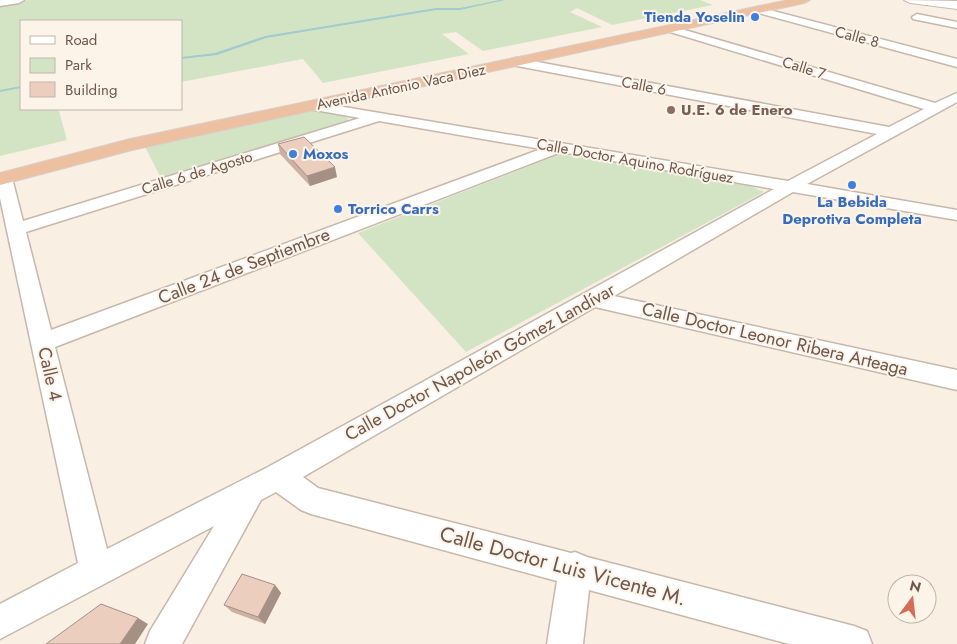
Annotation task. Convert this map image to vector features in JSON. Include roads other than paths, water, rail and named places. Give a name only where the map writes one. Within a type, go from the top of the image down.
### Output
[{"type":"highway","name":"Avenida Antonio Vaca Diez","points":[[112,134],[701,13],[804,0]]},
{"type":"highway","name":"Avenida Antonio Vaca Diez","points":[[2,179],[130,145],[671,28],[760,5]]},
{"type":"highway","points":[[671,28],[662,24],[698,16],[701,13]]},
{"type":"main road","points":[[910,0],[957,5]]},
{"type":"street","points":[[0,3],[19,0]]},
{"type":"street","name":"Calle 8","points":[[760,5],[957,63]]},
{"type":"street","points":[[917,17],[957,25]]},
{"type":"street","name":"Calle 7","points":[[671,28],[936,108]]},
{"type":"street","name":"Calle 6","points":[[516,62],[890,132]]},
{"type":"street","name":"Calle Doctor Napoleón Gómez Landívar","points":[[0,622],[264,483],[790,187],[957,97]]},
{"type":"street","name":"Calle Doctor Aquino Rodríguez","points":[[314,106],[957,215]]},
{"type":"street","name":"Calle 6 de Agosto","points":[[16,230],[379,117]]},
{"type":"street","name":"Calle 24 de Septiembre","points":[[42,343],[558,148]]},
{"type":"street","name":"Calle 4","points":[[2,179],[16,230],[96,570]]},
{"type":"street","name":"Calle Doctor Leonor Ribera Arteaga","points":[[593,298],[957,380]]},
{"type":"street","points":[[162,644],[264,483]]},
{"type":"street","name":"Calle Doctor Luis Vicente M.","points":[[264,483],[311,500],[575,568],[854,644]]},
{"type":"street","points":[[565,644],[575,568]]},
{"type":"waterway","points":[[182,58],[216,54],[265,37],[436,9],[460,9],[504,0]]},
{"type":"waterway","points":[[936,0],[957,2]]},
{"type":"waterway","points":[[0,91],[20,87]]},
{"type":"place","name":"Tienda Yoselin","points":[[755,17]]},
{"type":"place","name":"U.E. 6 de Enero","points":[[671,110]]},
{"type":"place","name":"Moxos","points":[[293,154]]},
{"type":"place","name":"La Bebida Deprotiva Completa","points":[[852,185]]},
{"type":"place","name":"Torrico Carrs","points":[[338,209]]}]
